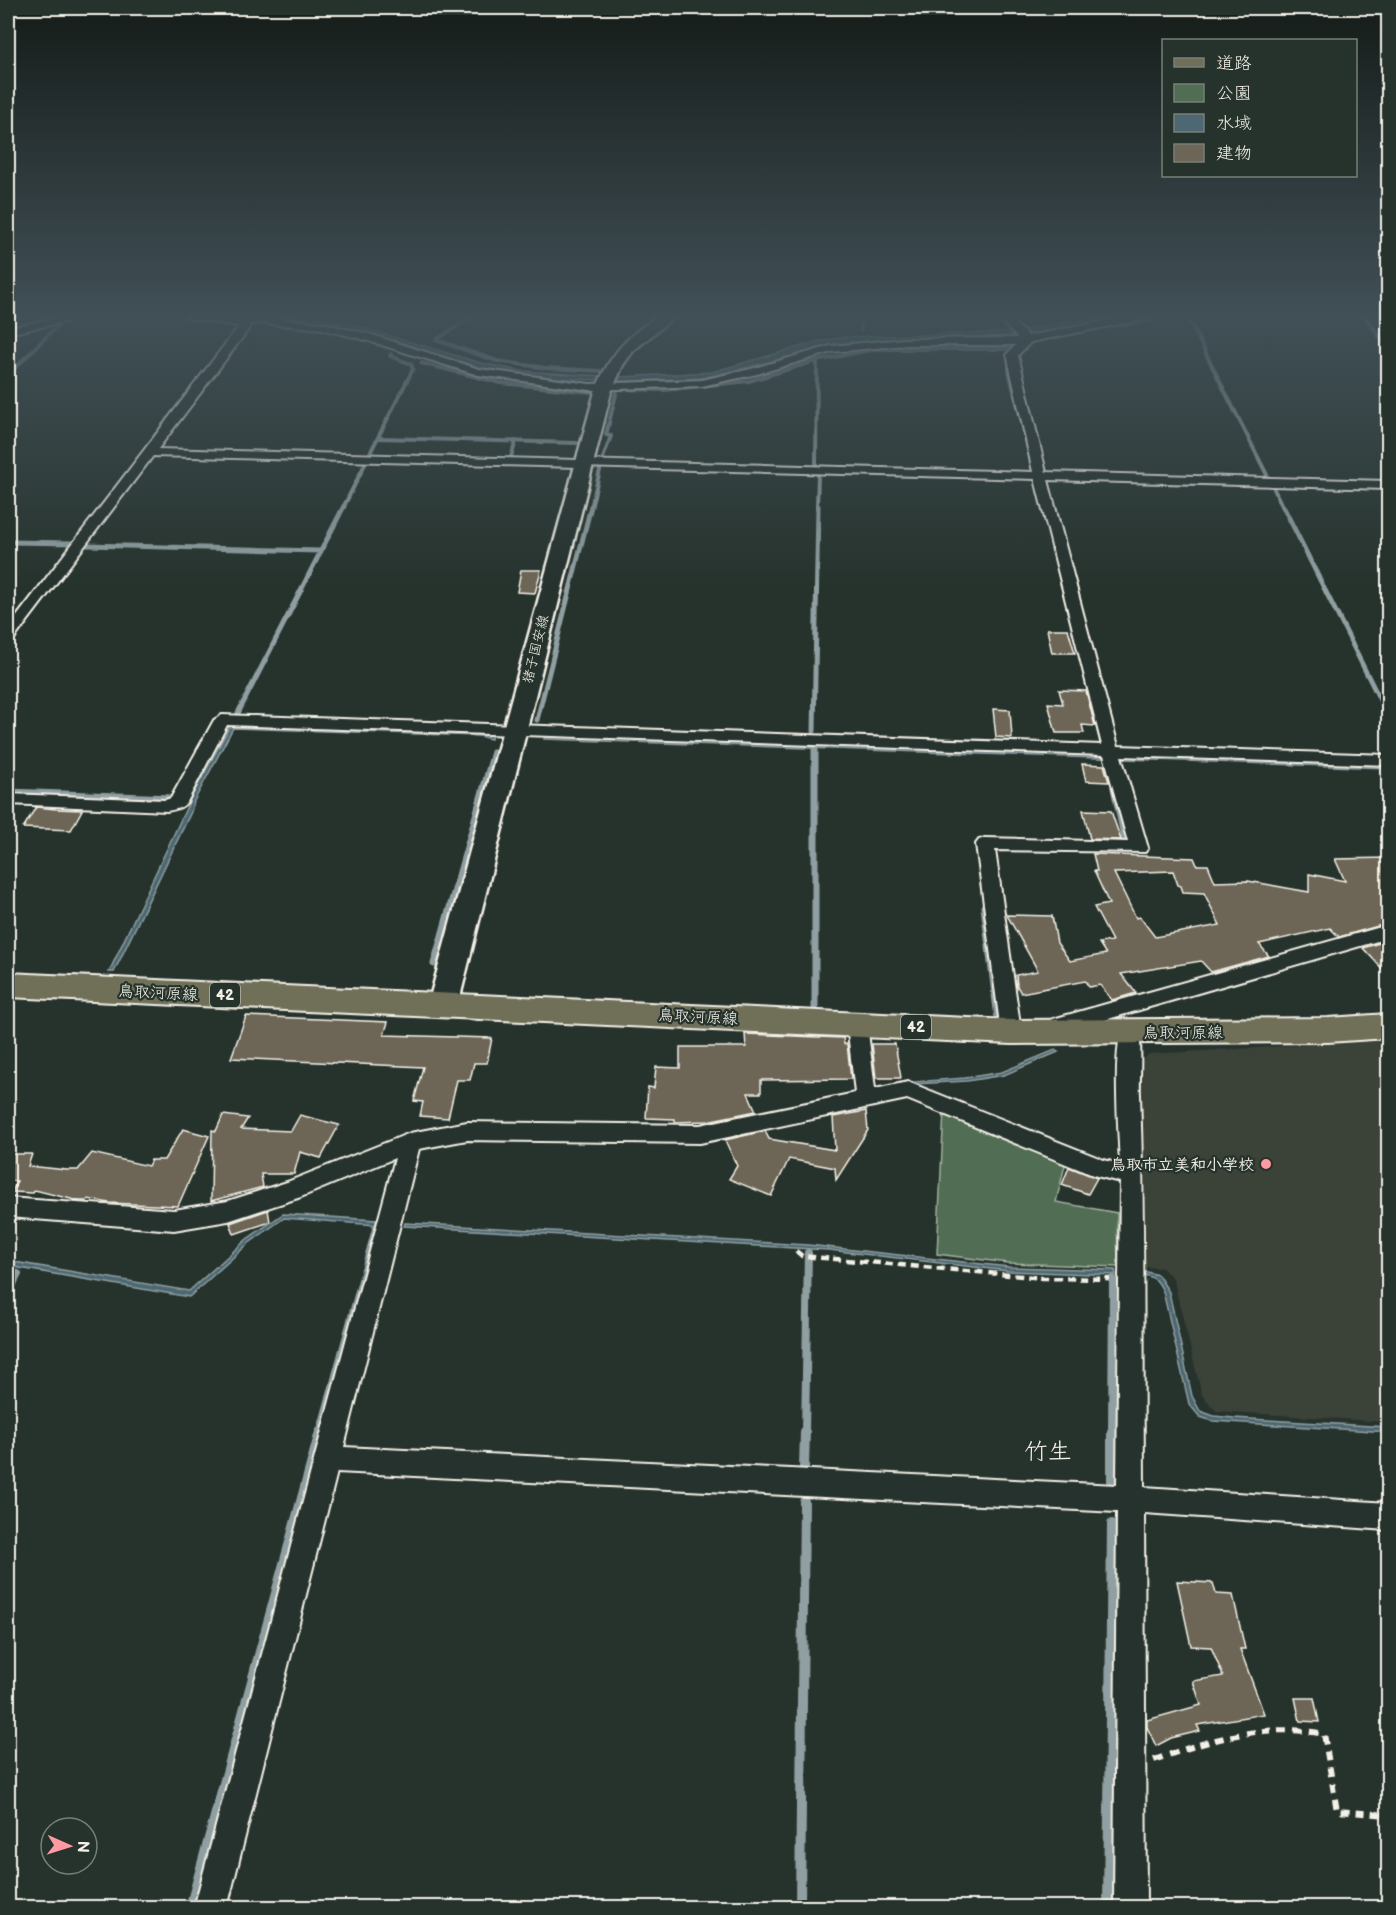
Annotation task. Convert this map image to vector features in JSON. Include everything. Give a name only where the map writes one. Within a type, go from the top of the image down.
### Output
[{"type":"main road","name":"猪子国安線","points":[[443,1005],[600,405]]},
{"type":"main road","name":"鳥取河原線","points":[[8,985],[1022,1033],[1328,1030],[1389,1026]]},
{"type":"street","points":[[8,637],[185,405]]},
{"type":"street","points":[[1023,405],[1111,750],[1139,848],[985,844],[1022,1033],[1389,932]]},
{"type":"street","points":[[149,452],[1389,485]]},
{"type":"street","points":[[8,799],[167,806],[178,802],[222,720],[1389,760]]},
{"type":"street","points":[[857,1024],[866,1099]]},
{"type":"street","points":[[1130,1033],[1128,1067],[1131,1175],[1130,1908]]},
{"type":"street","points":[[8,1207],[174,1220],[228,1211],[293,1190],[410,1142],[467,1131],[700,1134],[908,1090],[1101,1169],[1131,1175]]},
{"type":"street","points":[[210,1908],[410,1142]]},
{"type":"street","points":[[327,1459],[1130,1499],[1389,1516]]},
{"type":"path","points":[[796,1251],[802,1256],[1043,1278],[1131,1281]]},
{"type":"path","points":[[1130,1769],[1211,1740],[1269,1729],[1311,1730],[1324,1734],[1337,1811],[1389,1815]]},
{"type":"shaded area","name":"鳥取市立美和小学校","points":[[1388,1040],[1388,1422],[1216,1411],[1202,1395],[1173,1278],[1162,1268],[1144,1267],[1142,1061],[1149,1054]]},
{"type":"green space","points":[[944,1110],[1066,1161],[1056,1202],[1117,1213],[1118,1267],[1008,1263],[937,1254]]},
{"type":"water","points":[[231,724],[492,733],[491,739],[479,736],[233,728],[194,801],[191,812],[114,972],[109,972],[190,800]]},
{"type":"water","points":[[545,735],[1388,765],[1388,768],[544,739]]},
{"type":"water","points":[[1055,1050],[1058,1052],[1004,1075],[967,1081],[915,1084],[913,1082],[965,1078],[1002,1072]]},
{"type":"water","points":[[283,1214],[376,1220],[376,1225],[284,1218],[248,1244],[189,1297],[8,1266],[8,1261],[189,1291],[247,1239]]},
{"type":"water","points":[[405,1223],[808,1245],[1009,1267],[1115,1270],[1116,1275],[1008,1271],[829,1250],[404,1226]]},
{"type":"water","points":[[1143,1271],[1158,1275],[1169,1292],[1192,1396],[1200,1411],[1214,1416],[1234,1418],[1388,1427],[1388,1432],[1213,1421],[1200,1417],[1189,1404],[1163,1291],[1156,1280],[1144,1275]]},
{"type":"building","points":[[521,570],[541,570],[535,593],[517,592]]},
{"type":"building","points":[[1047,629],[1068,629],[1075,653],[1052,653]]},
{"type":"building","points":[[1059,690],[1086,691],[1095,726],[1082,725],[1084,733],[1056,733],[1048,703],[1063,704]]},
{"type":"building","points":[[993,709],[1010,710],[1012,738],[996,737]]},
{"type":"building","points":[[1082,764],[1104,765],[1109,782],[1086,781]]},
{"type":"building","points":[[36,807],[82,810],[71,830],[23,828]]},
{"type":"building","points":[[1083,810],[1111,811],[1121,840],[1090,839]]},
{"type":"building","points":[[1093,854],[1194,858],[1197,865],[1208,865],[1215,882],[1248,881],[1309,892],[1309,874],[1345,881],[1335,859],[1389,858],[1389,923],[1339,937],[1330,928],[1259,944],[1269,956],[1211,972],[1201,961],[1121,974],[1136,993],[1112,1000],[1100,985],[1089,987],[1085,981],[1021,993],[1017,986],[1016,975],[1038,971],[1007,915],[1052,916],[1057,943],[1070,961],[1106,954],[1099,943],[1112,941],[1094,907],[1109,904],[1094,871],[1097,871]],"holes":[[[1173,871],[1178,885],[1181,886],[1183,892],[1204,893],[1220,925],[1155,937],[1140,917],[1136,918],[1114,873]]]},
{"type":"building","points":[[1389,940],[1389,976],[1363,948]]},
{"type":"building","points":[[246,1016],[388,1022],[384,1035],[492,1038],[487,1063],[474,1063],[470,1080],[457,1080],[448,1118],[420,1116],[423,1102],[414,1101],[423,1067],[231,1058]]},
{"type":"building","points":[[745,1034],[843,1038],[844,1044],[847,1044],[851,1079],[761,1080],[761,1093],[748,1093],[756,1111],[707,1121],[675,1122],[675,1119],[646,1118],[648,1087],[654,1088],[656,1067],[680,1068],[680,1047],[746,1047]]},
{"type":"building","points":[[872,1044],[895,1044],[901,1078],[876,1078]]},
{"type":"building","points":[[866,1111],[868,1130],[836,1180],[835,1168],[789,1159],[771,1196],[729,1179],[737,1166],[725,1140],[765,1131],[769,1139],[835,1150],[833,1117]]},
{"type":"building","points":[[223,1115],[248,1118],[241,1129],[291,1131],[300,1115],[339,1125],[321,1158],[300,1152],[294,1174],[261,1174],[263,1187],[211,1201],[212,1130],[216,1131]]},
{"type":"building","points":[[183,1129],[209,1136],[178,1206],[109,1203],[88,1199],[79,1201],[35,1190],[33,1193],[12,1192],[17,1181],[8,1181],[8,1154],[32,1154],[28,1166],[67,1170],[78,1170],[92,1153],[148,1166],[151,1160],[164,1160]]},
{"type":"building","points":[[1069,1167],[1097,1178],[1088,1194],[1062,1185]]},
{"type":"building","points":[[268,1210],[270,1222],[234,1234],[230,1223]]},
{"type":"building","points":[[1177,1581],[1213,1583],[1216,1594],[1233,1595],[1245,1649],[1240,1649],[1264,1714],[1197,1725],[1200,1731],[1171,1738],[1156,1746],[1147,1727],[1147,1720],[1201,1705],[1193,1681],[1223,1676],[1211,1647],[1191,1646]]},
{"type":"building","points":[[1295,1698],[1314,1698],[1319,1722],[1300,1721]]},
{"type":"waterway","points":[[369,455],[394,405]]},
{"type":"waterway","points":[[602,461],[611,436],[606,435],[613,405]]},
{"type":"waterway","points":[[816,465],[817,405]]},
{"type":"waterway","points":[[1017,405],[1026,440]]},
{"type":"waterway","points":[[1232,405],[1269,479]]},
{"type":"waterway","points":[[379,438],[516,441]]},
{"type":"waterway","points":[[510,460],[516,441]]},
{"type":"waterway","points":[[516,441],[577,443]]},
{"type":"waterway","points":[[344,506],[365,464]]},
{"type":"waterway","points":[[591,508],[600,470]]},
{"type":"waterway","points":[[817,508],[818,475]]},
{"type":"waterway","points":[[1274,489],[1283,508]]},
{"type":"waterway","points":[[238,713],[344,506]]},
{"type":"waterway","points":[[537,720],[591,506]]},
{"type":"waterway","points":[[814,731],[818,506]]},
{"type":"waterway","points":[[1283,506],[1388,716]]},
{"type":"waterway","points":[[8,542],[74,543]]},
{"type":"waterway","points":[[86,545],[320,551]]},
{"type":"waterway","points":[[1090,695],[1102,744]]},
{"type":"waterway","points":[[815,748],[815,1014],[821,1014]]},
{"type":"waterway","points":[[434,964],[494,752]]},
{"type":"waterway","points":[[1114,788],[1126,845],[1120,846]]},
{"type":"waterway","points":[[8,792],[172,798]]},
{"type":"waterway","points":[[984,907],[998,1018]]},
{"type":"waterway","points":[[320,1434],[376,1229]]},
{"type":"waterway","points":[[805,1434],[808,1253]]},
{"type":"waterway","points":[[8,1294],[18,1274]]},
{"type":"waterway","points":[[1112,1434],[1113,1279]]},
{"type":"waterway","points":[[190,1908],[320,1432]]},
{"type":"waterway","points":[[804,1468],[805,1432]]},
{"type":"waterway","points":[[1112,1434],[1112,1482]]},
{"type":"waterway","points":[[800,1908],[804,1501]]},
{"type":"waterway","points":[[1108,1908],[1112,1524]]},
{"type":"place","name":"鳥取市立美和小学校","points":[[1266,1164]]},
{"type":"district","name":"竹生","points":[[1048,1451]]}]
